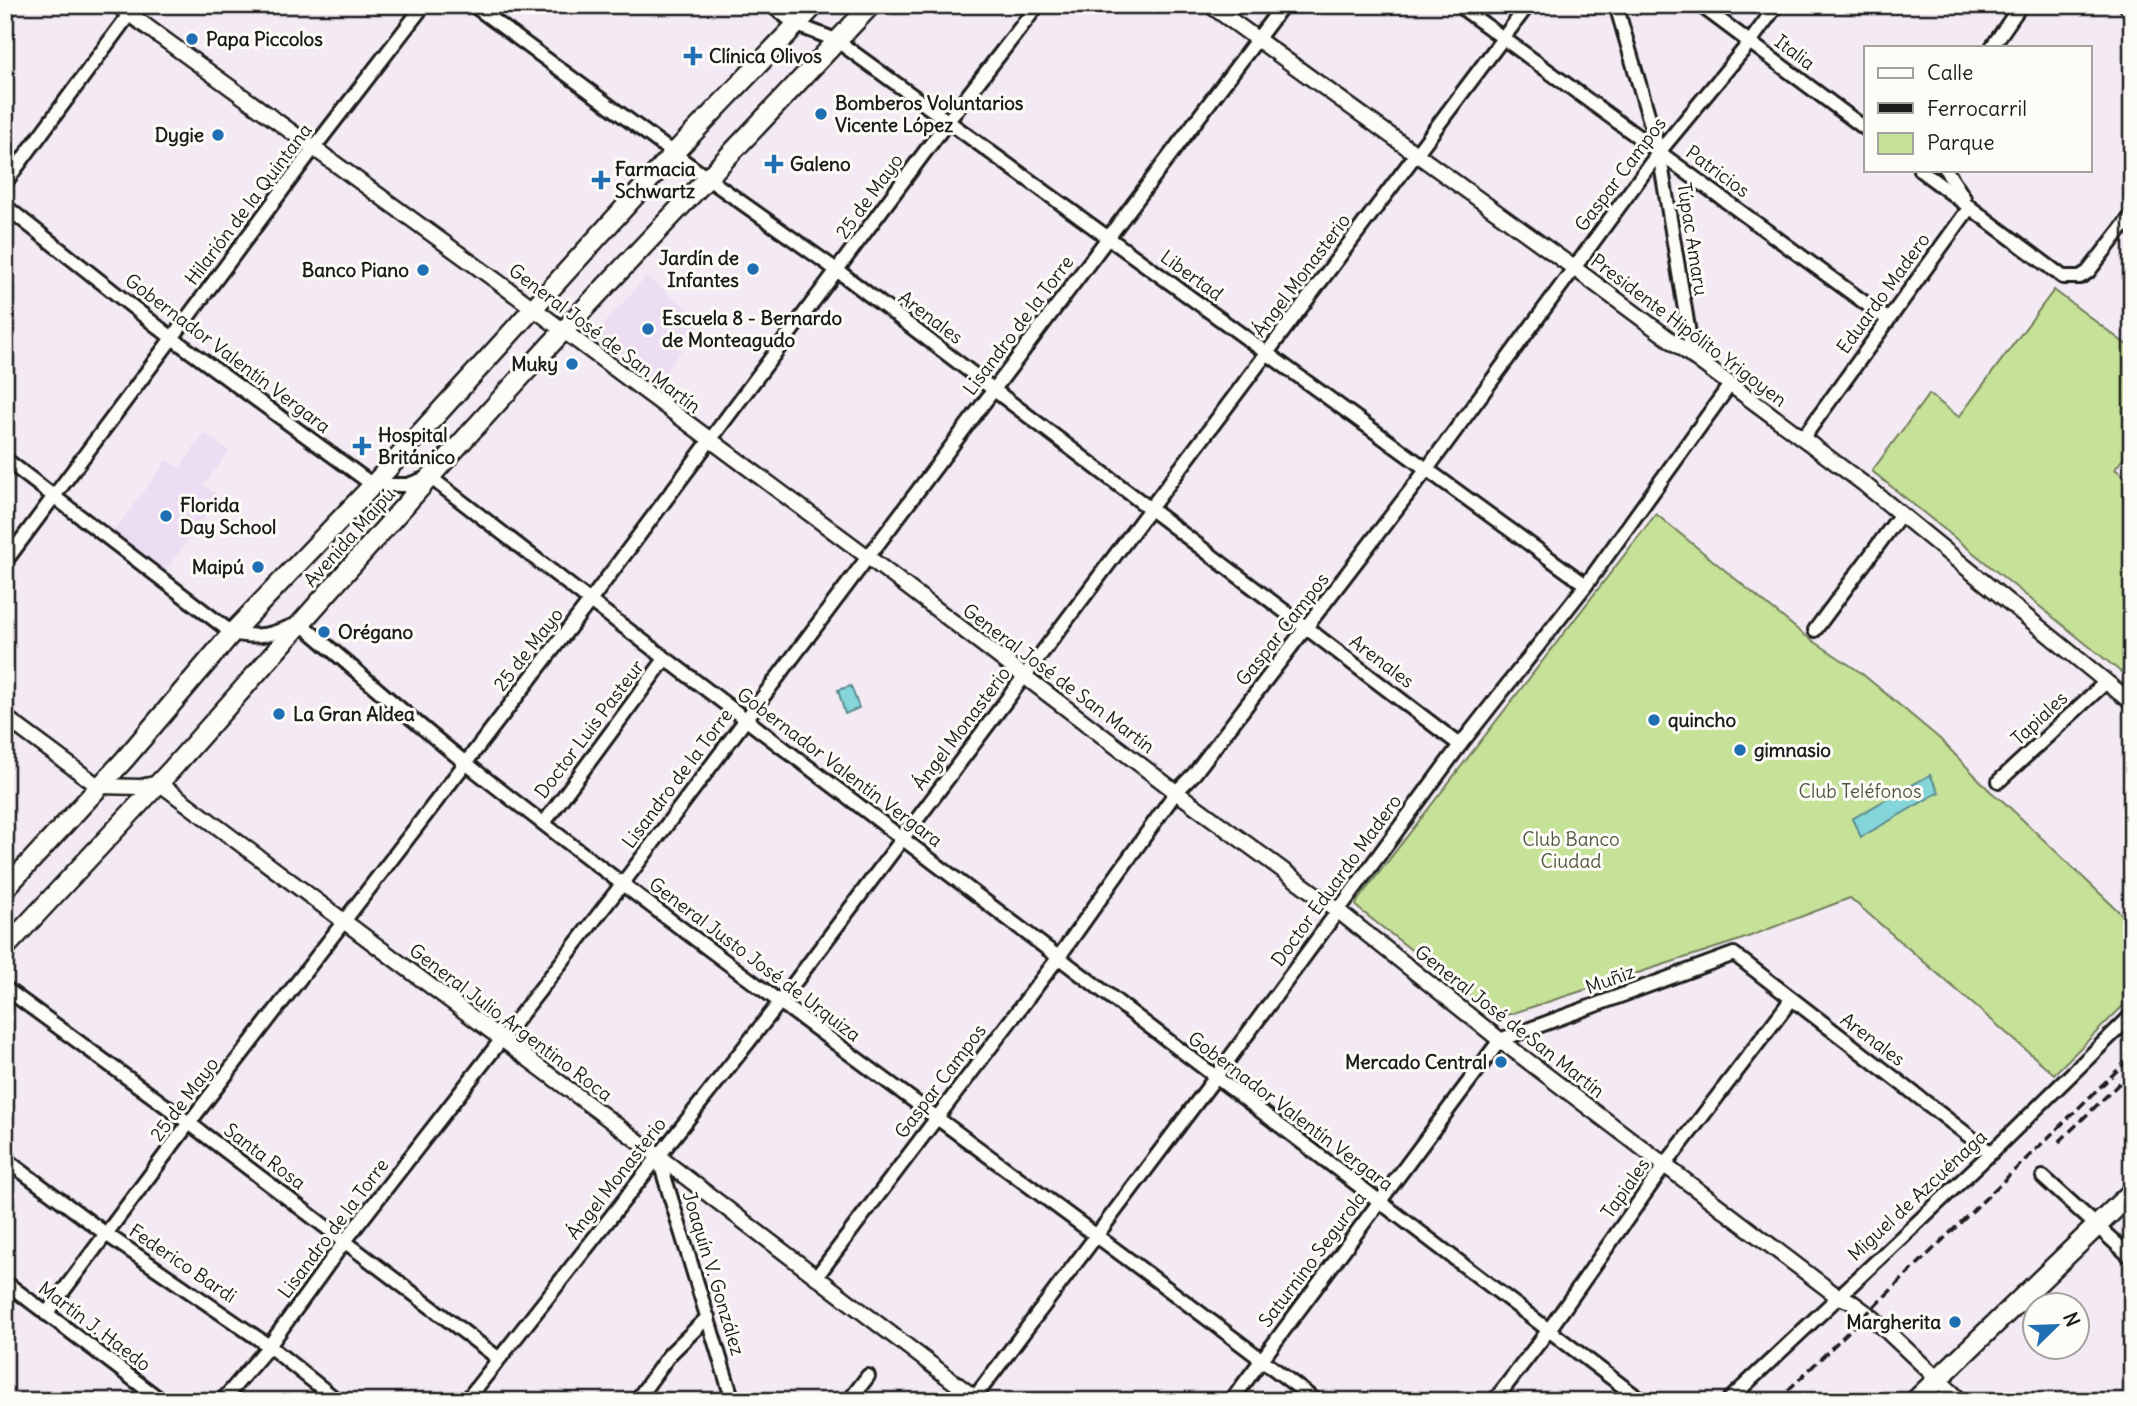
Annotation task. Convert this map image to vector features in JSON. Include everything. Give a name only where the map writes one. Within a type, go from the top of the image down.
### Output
[{"type":"main road","name":"Avenida Maipú","points":[[5,889],[124,760],[232,633],[373,485],[674,153],[815,5]]},
{"type":"main road","name":"Avenida Maipú","points":[[5,948],[159,783],[430,477],[563,332],[836,40],[872,5]]},
{"type":"main road","points":[[1915,1401],[2132,1192]]},
{"type":"street","name":"General José de San Martín","points":[[117,5],[133,10],[313,149],[533,308],[1337,910],[1500,1040],[1837,1296],[1850,1301],[1873,1318],[1961,1401]]},
{"type":"street","name":"Hilarión de la Quintana","points":[[5,562],[313,149],[424,5]]},
{"type":"street","name":"Arenales","points":[[473,5],[838,271],[1460,745]]},
{"type":"street","name":"Libertad","points":[[771,5],[797,25],[836,40],[1586,585]]},
{"type":"street","name":"25 de Mayo","points":[[46,1314],[189,1123],[590,601],[948,121],[1038,5]]},
{"type":"street","name":"Presidente Hipólito Yrigoyen","points":[[1210,5],[1574,268],[1729,386],[1803,438],[1901,514],[2132,703]]},
{"type":"street","name":"Lisandro de la Torre","points":[[222,1401],[269,1346],[345,1241],[623,883],[1283,5]]},
{"type":"street","name":"Patricios","points":[[1458,5],[1887,319]]},
{"type":"street","name":"Ángel Monasterio","points":[[466,1401],[780,1002],[1528,5]]},
{"type":"street","name":"Túpac Amaru","points":[[1616,5],[1659,152],[1693,358]]},
{"type":"street","name":"Italia","points":[[1700,5],[1864,128]]},
{"type":"street","name":"Gaspar Campos","points":[[817,1276],[1058,958],[1176,792],[1194,774],[1427,469],[1659,152],[1750,42],[1777,5]]},
{"type":"street","points":[[1993,46],[2021,5]]},
{"type":"street","points":[[2126,5],[2132,10]]},
{"type":"street","points":[[5,183],[133,10]]},
{"type":"street","points":[[1923,172],[2063,277],[2080,277],[2088,272],[2132,215]]},
{"type":"street","points":[[1947,172],[1970,207]]},
{"type":"street","name":"Gobernador Valentín Vergara","points":[[5,206],[172,338],[373,485]]},
{"type":"street","name":"Eduardo Madero","points":[[1803,438],[1970,207]]},
{"type":"street","name":"Doctor Eduardo Madero","points":[[977,1399],[1460,745],[1586,585],[1729,386]]},
{"type":"street","points":[[5,459],[232,633],[254,638],[300,623]]},
{"type":"street","points":[[373,485],[408,485],[430,477]]},
{"type":"street","name":"Gobernador Valentín Vergara","points":[[430,477],[745,720],[1642,1401]]},
{"type":"street","points":[[1815,630],[1901,514]]},
{"type":"street","name":"General Justo José de Urquiza","points":[[300,623],[465,762],[544,823],[1315,1401]]},
{"type":"street","name":"Doctor Luis Pasteur","points":[[544,823],[665,659]]},
{"type":"street","name":"Tapiales","points":[[1999,781],[2106,682]]},
{"type":"street","points":[[5,717],[98,786],[139,787],[159,783]]},
{"type":"street","name":"General Julio Argentino Roca","points":[[159,783],[658,1156],[977,1399]]},
{"type":"street","name":"Arenales","points":[[1734,954],[1991,1153]]},
{"type":"street","name":"Muñiz","points":[[1500,1040],[1734,954]]},
{"type":"street","name":"Santa Rosa","points":[[5,988],[189,1123],[498,1358]]},
{"type":"street","name":"Tapiales","points":[[1494,1401],[1548,1331],[1665,1165],[1790,1000]]},
{"type":"street","name":"Miguel de Azcuénaga","points":[[1728,1401],[1991,1153],[2132,1015]]},
{"type":"street","name":"Saturnino Segurola","points":[[1231,1401],[1500,1040]]},
{"type":"street","name":"Joaquín V. González","points":[[658,1156],[733,1401]]},
{"type":"street","name":"Federico Bardi","points":[[5,1159],[106,1234],[269,1346],[338,1401]]},
{"type":"street","points":[[2043,1177],[2132,1258]]},
{"type":"street","name":"Martín J. Haedo","points":[[5,1282],[162,1401]]},
{"type":"street","points":[[636,1401],[670,1354],[708,1317]]},
{"type":"street","points":[[849,1401],[867,1376]]},
{"type":"shaded area","name":"Escuela 8 - Bernardo de Monteagudo","points":[[646,277],[704,320],[654,387],[592,338]]},
{"type":"shaded area","name":"Florida Day School","points":[[205,433],[229,451],[204,485],[220,497],[163,573],[112,534],[167,460],[179,468]]},
{"type":"green space","points":[[2054,290],[2132,349],[2132,447],[2115,469],[2132,483],[2132,681],[1872,471],[1929,394],[1959,417]]},
{"type":"green space","points":[[1656,514],[1803,634],[1860,672],[1940,739],[1991,792],[2132,924],[2132,997],[2054,1074],[1850,898],[1740,940],[1501,1017],[1496,1016],[1356,905]]},
{"type":"water","points":[[851,686],[859,708],[845,714],[838,690]]},
{"type":"water","points":[[1930,775],[1939,792],[1861,837],[1852,819]]},
{"type":"railway","points":[[1777,1401],[2132,1056]]},
{"type":"railway","points":[[2059,1142],[2132,1071]]},
{"type":"place","name":"Papa Piccolos","points":[[192,39]]},
{"type":"place","name":"Clínica Olivos","points":[[693,56]]},
{"type":"place","name":"Bomberos Voluntarios Vicente López","points":[[821,114]]},
{"type":"place","name":"Dygie","points":[[218,135]]},
{"type":"place","name":"Galeno","points":[[774,164]]},
{"type":"place","name":"Farmacia Schwartz","points":[[601,180]]},
{"type":"place","name":"Jardín de Infantes","points":[[753,269]]},
{"type":"place","name":"Banco Piano","points":[[423,270]]},
{"type":"place","name":"Escuela 8 - Bernardo de Monteagudo","points":[[648,329]]},
{"type":"place","name":"Muky","points":[[572,364]]},
{"type":"place","name":"Hospital Británico","points":[[362,446]]},
{"type":"place","name":"Florida Day School","points":[[166,516]]},
{"type":"place","name":"Maipú","points":[[258,567]]},
{"type":"place","name":"Orégano","points":[[324,632]]},
{"type":"place","name":"La Gran Aldea","points":[[279,714]]},
{"type":"place","name":"quincho","points":[[1654,720]]},
{"type":"place","name":"gimnasio","points":[[1740,750]]},
{"type":"place","name":"Mercado Central","points":[[1501,1062]]},
{"type":"place","name":"Margherita","points":[[1955,1322]]},
{"type":"park label","name":"Club Teléfonos","points":[[1860,791]]},
{"type":"park label","name":"Club Banco Ciudad","points":[[1571,850]]}]
